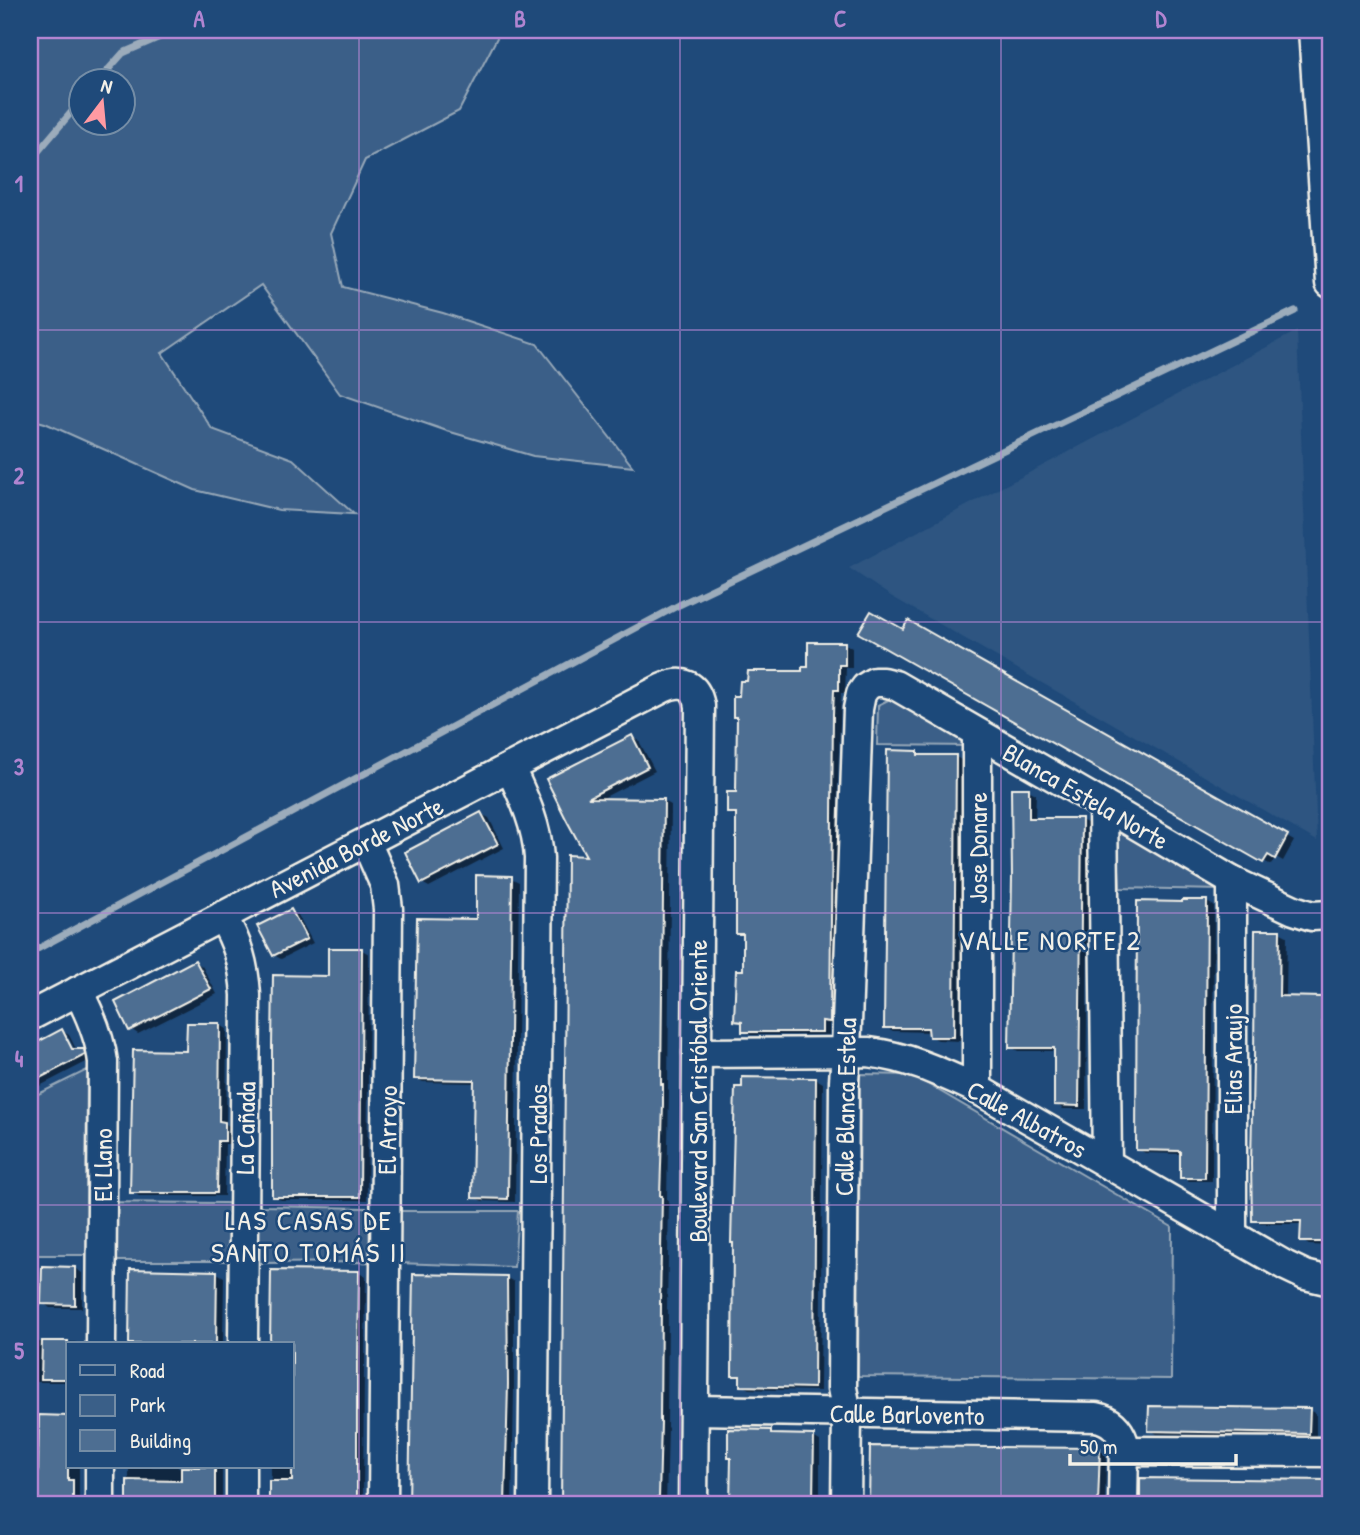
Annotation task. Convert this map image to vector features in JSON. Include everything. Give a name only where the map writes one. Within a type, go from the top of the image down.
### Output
[{"type":"street","points":[[1313,30],[1330,281]]},
{"type":"street","name":"Blanca Estela Norte","points":[[858,709],[866,687],[874,682],[883,682],[906,690],[1232,881],[1294,910],[1312,916],[1330,915]]},
{"type":"street","name":"Avenida Borde Norte","points":[[30,1016],[663,688],[674,684],[685,685]]},
{"type":"street","name":"Boulevard San Cristóbal Oriente","points":[[685,685],[693,688],[698,695],[700,706],[693,1505]]},
{"type":"street","name":"Calle Blanca Estela","points":[[846,1505],[847,1413],[842,1388],[844,1081],[858,709]]},
{"type":"street","name":"Jose Donare","points":[[977,734],[977,1089]]},
{"type":"street","name":"Los Prados","points":[[510,768],[530,811],[539,859],[533,1505]]},
{"type":"street","points":[[1103,805],[1107,1164]]},
{"type":"street","name":"El Arroyo","points":[[366,842],[385,885],[388,909],[383,1505]]},
{"type":"street","name":"Elias Araujo","points":[[1232,881],[1232,1236]]},
{"type":"street","name":"La Cañada","points":[[222,916],[233,934],[245,974],[243,1342]]},
{"type":"street","name":"El Llano","points":[[78,991],[98,1037],[103,1062],[101,1342]]},
{"type":"street","name":"Calle Albatros","points":[[697,1053],[868,1052],[894,1055],[977,1089],[1286,1266],[1305,1275],[1330,1281]]},
{"type":"street","name":"Calle Barlovento","points":[[694,1410],[1096,1417],[1111,1422],[1120,1440],[1330,1452]]},
{"type":"street","points":[[1120,1440],[1123,1505]]},
{"type":"street","points":[[100,1468],[100,1505]]},
{"type":"street","points":[[241,1468],[241,1505]]},
{"type":"shaded area","points":[[1297,331],[1317,841],[889,595],[849,568]]},
{"type":"green space","points":[[30,30],[501,30],[459,111],[365,160],[331,233],[343,287],[443,313],[537,344],[633,467],[533,456],[447,431],[340,394],[261,285],[162,353],[212,429],[293,459],[354,514],[279,510],[195,490],[45,423],[30,419]]},
{"type":"green space","points":[[890,699],[972,746],[877,745],[878,705]]},
{"type":"green space","points":[[1117,829],[1223,890],[1120,888]]},
{"type":"green space","points":[[87,1070],[86,1202],[225,1203],[403,1211],[518,1211],[514,1267],[367,1262],[119,1261],[84,1255],[30,1255],[30,1098]]},
{"type":"green space","points":[[860,1074],[912,1075],[1172,1227],[1171,1379],[858,1376]]},
{"type":"building","points":[[871,611],[903,629],[908,620],[1288,835],[1275,859],[1268,855],[1263,863],[858,633]]},
{"type":"building","points":[[808,642],[845,642],[845,665],[839,665],[839,690],[834,690],[833,714],[830,1022],[822,1021],[822,1032],[742,1032],[742,1022],[734,1021],[736,970],[743,970],[743,934],[736,934],[736,813],[727,813],[727,792],[736,792],[737,717],[733,717],[733,696],[739,696],[740,681],[747,681],[748,671],[802,671],[802,667],[808,667]]},
{"type":"building","points":[[632,735],[648,767],[588,798],[664,799],[659,1498],[656,1498],[656,1505],[561,1505],[567,855],[586,856],[546,779]]},
{"type":"building","points":[[887,750],[918,751],[918,755],[956,755],[954,1037],[929,1037],[928,1028],[884,1028]]},
{"type":"building","points":[[1011,788],[1029,788],[1029,818],[1082,818],[1079,1106],[1054,1105],[1054,1048],[1009,1048]]},
{"type":"building","points":[[481,812],[498,844],[421,884],[405,852]]},
{"type":"building","points":[[476,875],[512,876],[508,1199],[472,1198],[474,1080],[414,1079],[417,918],[476,919]]},
{"type":"building","points":[[1207,900],[1205,1178],[1180,1178],[1180,1151],[1136,1150],[1137,901]]},
{"type":"building","points":[[291,909],[307,939],[273,956],[257,926]]},
{"type":"building","points":[[1255,930],[1280,930],[1279,996],[1322,997],[1324,1084],[1327,1084],[1326,1242],[1300,1242],[1301,1221],[1252,1221]]},
{"type":"building","points":[[328,948],[362,948],[360,1197],[272,1197],[273,975],[328,976]]},
{"type":"building","points":[[195,960],[211,989],[129,1031],[115,1002]]},
{"type":"building","points":[[187,1023],[220,1023],[219,1121],[225,1122],[225,1141],[218,1141],[217,1193],[130,1193],[133,1050],[186,1051]]},
{"type":"building","points":[[62,1029],[72,1049],[84,1049],[85,1055],[30,1083],[30,1046]]},
{"type":"building","points":[[742,1077],[816,1078],[814,1388],[740,1386],[740,1376],[732,1376],[731,1243],[735,1087],[742,1087]]},
{"type":"building","points":[[42,1266],[75,1267],[75,1305],[41,1304]]},
{"type":"building","points":[[130,1269],[217,1271],[216,1342],[129,1342]]},
{"type":"building","points":[[271,1270],[359,1271],[357,1505],[269,1505],[269,1481],[292,1481],[294,1468],[294,1342],[270,1342]]},
{"type":"building","points":[[413,1274],[507,1276],[505,1505],[409,1505]]},
{"type":"building","points":[[42,1341],[68,1341],[66,1379],[41,1379]]},
{"type":"building","points":[[1149,1406],[1310,1408],[1309,1434],[1148,1431]]},
{"type":"building","points":[[39,1415],[66,1416],[66,1468],[68,1480],[73,1480],[73,1505],[30,1505],[30,1480],[38,1480]]},
{"type":"building","points":[[728,1429],[814,1435],[813,1500],[767,1500],[767,1505],[730,1505],[731,1458],[728,1458]]},
{"type":"building","points":[[870,1446],[1100,1448],[1098,1505],[869,1505]]},
{"type":"building","points":[[181,1468],[215,1468],[215,1505],[127,1505],[127,1480],[181,1481]]},
{"type":"building","points":[[1140,1478],[1330,1480],[1330,1505],[1140,1503]]},
{"type":"waterway","points":[[111,66],[123,53],[176,30]]},
{"type":"waterway","points":[[30,161],[66,119]]},
{"type":"waterway","points":[[30,953],[679,605],[1295,311]]},
{"type":"district","name":"VALLE NORTE 2","points":[[1050,940]]},
{"type":"district","name":"LAS CASAS DE SANTO TOMÁS II","points":[[309,1236]]}]
